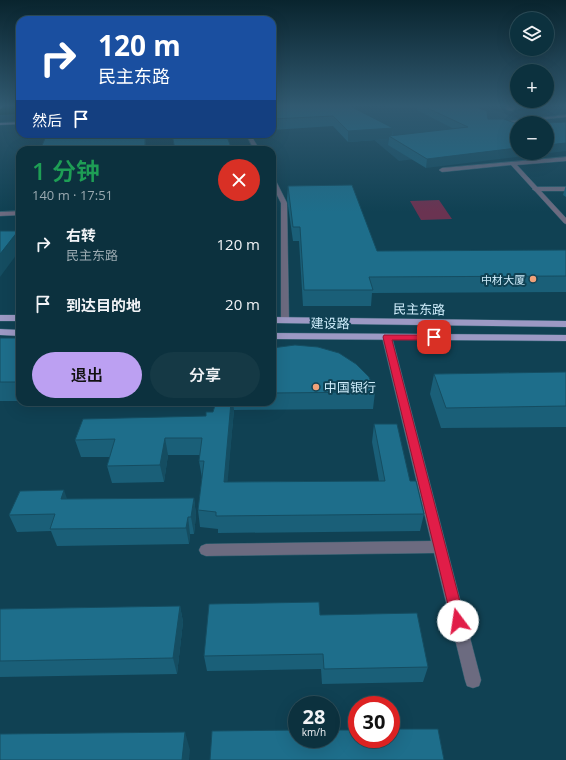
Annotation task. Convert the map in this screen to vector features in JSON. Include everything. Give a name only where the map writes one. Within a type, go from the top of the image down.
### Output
[{"type":"main road","points":[[0,318],[16,318]]},
{"type":"main road","name":"民主东路","points":[[276,320],[566,324]]},
{"type":"main road","points":[[0,332],[16,332]]},
{"type":"main road","name":"建设路","points":[[276,336],[387,337]]},
{"type":"main road","points":[[387,337],[566,338]]},
{"type":"street","points":[[442,170],[566,159]]},
{"type":"street","points":[[513,164],[566,222]]},
{"type":"street","points":[[276,187],[284,202],[285,320]]},
{"type":"street","points":[[535,189],[566,189]]},
{"type":"street","points":[[276,196],[280,195]]},
{"type":"street","points":[[0,214],[16,213]]},
{"type":"street","points":[[387,337],[474,680]]},
{"type":"street","points":[[206,550],[440,547]]},
{"type":"shaded area","points":[[376,141],[510,141],[510,147],[399,161]]},
{"type":"shaded area","points":[[439,200],[452,219],[421,220],[410,201]]},
{"type":"building","points":[[44,141],[145,141],[145,146],[42,146]]},
{"type":"building","points":[[173,141],[229,141],[230,146],[174,146]]},
{"type":"building","points":[[398,141],[510,141],[510,149],[427,159]]},
{"type":"building","points":[[554,141],[566,141],[566,143],[554,144]]},
{"type":"building","points":[[352,185],[377,251],[566,250],[566,276],[369,277],[373,290],[304,290],[300,227],[293,227],[288,186]]},
{"type":"building","points":[[0,231],[16,231],[16,234],[0,254]]},
{"type":"building","points":[[0,338],[16,338],[16,382],[0,382]]},
{"type":"building","points":[[295,345],[318,347],[339,353],[356,364],[369,377],[375,392],[276,393],[276,347]]},
{"type":"building","points":[[566,372],[566,406],[446,408],[434,374]]},
{"type":"building","points":[[215,406],[231,406],[224,482],[385,481],[374,424],[397,424],[410,481],[416,481],[424,514],[216,516],[216,512],[198,510],[204,461],[199,461],[202,438],[165,438],[160,465],[107,466],[115,439],[75,440],[83,419],[206,416],[206,412],[213,412]]},
{"type":"building","points":[[64,490],[61,499],[194,498],[191,517],[188,517],[186,528],[50,529],[55,514],[9,515],[20,491]]},
{"type":"building","points":[[319,602],[320,615],[417,613],[428,667],[324,669],[323,654],[204,656],[209,604]]},
{"type":"building","points":[[180,606],[173,658],[0,661],[0,609]]},
{"type":"building","points":[[400,729],[438,729],[444,760],[210,760],[212,731],[288,730],[288,748],[340,748],[340,730],[348,730],[348,748],[400,748]]},
{"type":"building","points":[[185,732],[182,760],[0,760],[0,734]]},
{"type":"place","name":"中材大厦","points":[[533,279]]},
{"type":"place","name":"中国银行","points":[[316,387]]},
{"type":"route","points":[[434,337],[387,337],[458,621]]}]
